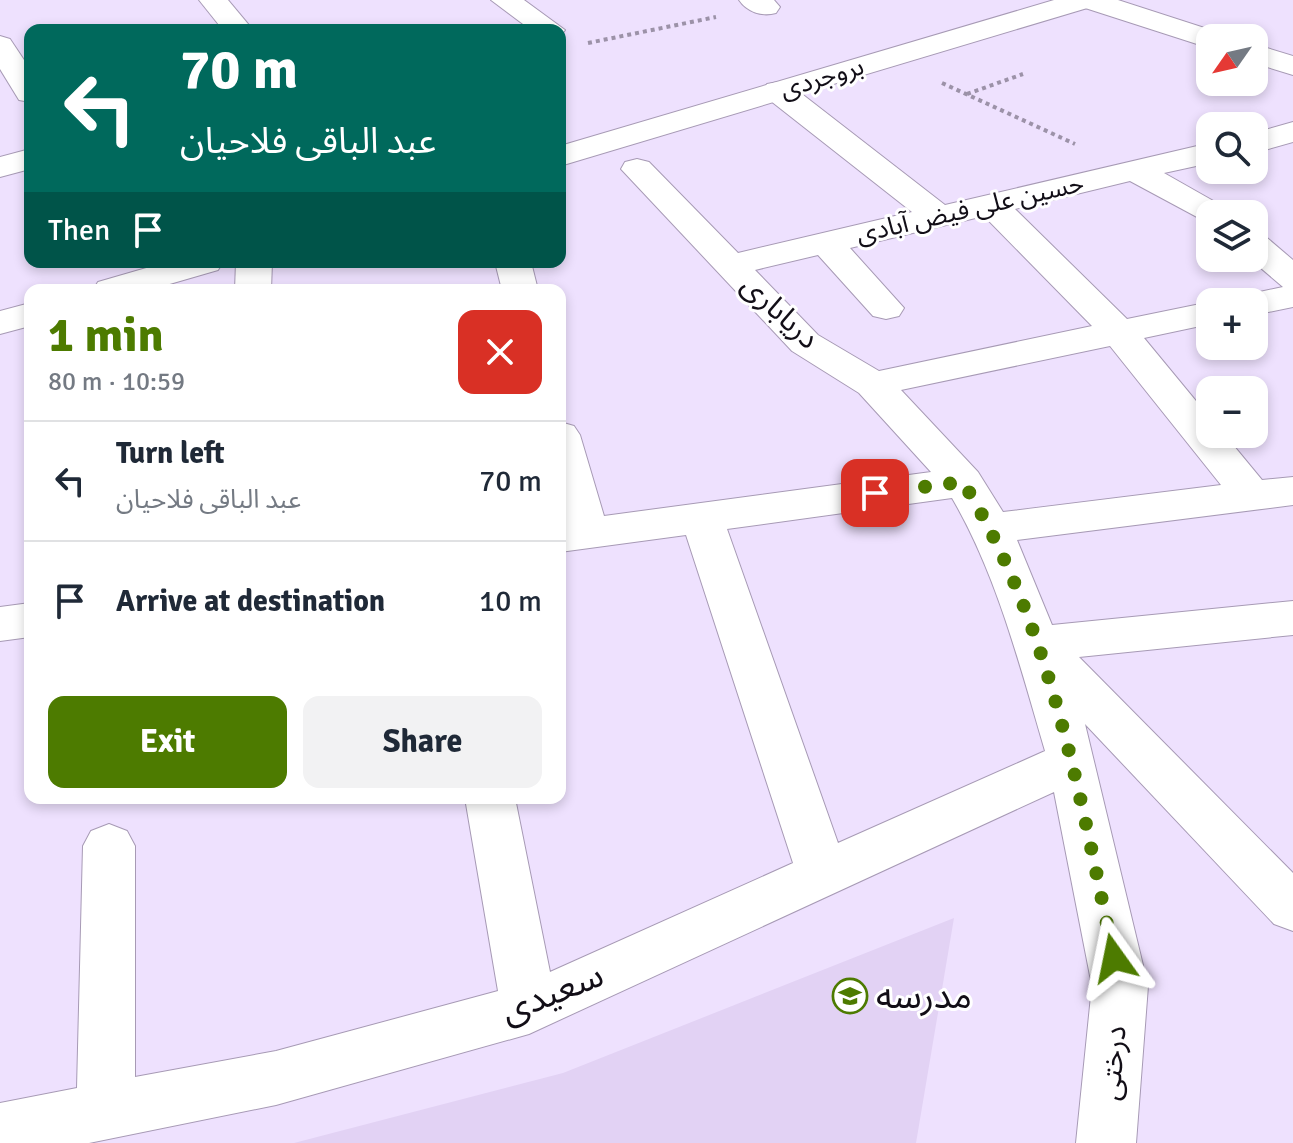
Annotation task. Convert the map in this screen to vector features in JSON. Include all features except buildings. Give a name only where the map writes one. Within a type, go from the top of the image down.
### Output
[{"type":"street","points":[[213,0],[233,24]]},
{"type":"street","points":[[505,0],[540,24]]},
{"type":"street","points":[[1087,0],[1196,35]]},
{"type":"street","name":"بروجردی","points":[[566,154],[1087,0]]},
{"type":"street","points":[[0,45],[24,83]]},
{"type":"street","points":[[1268,58],[1293,66]]},
{"type":"street","points":[[778,91],[938,216]]},
{"type":"street","points":[[1268,139],[1293,132]]},
{"type":"street","name":"حسین علی فیض آبادی","points":[[730,265],[1196,156]]},
{"type":"street","points":[[0,167],[24,161]]},
{"type":"street","name":"دریاباری","points":[[637,169],[805,343],[873,384],[963,482]]},
{"type":"street","points":[[1134,170],[1196,205]]},
{"type":"street","points":[[991,204],[1118,331],[1252,496]]},
{"type":"street","points":[[825,242],[886,308]]},
{"type":"street","points":[[1268,257],[1293,279]]},
{"type":"street","points":[[131,284],[185,268]]},
{"type":"street","points":[[1268,301],[1293,296]]},
{"type":"street","points":[[0,323],[24,316]]},
{"type":"street","points":[[873,384],[1196,316]]},
{"type":"street","points":[[566,481],[573,535],[963,482]]},
{"type":"street","name":"درختی","points":[[963,482],[991,528],[1037,644],[1072,761],[1120,986],[1106,1143]]},
{"type":"street","points":[[991,528],[1293,491]]},
{"type":"street","points":[[701,516],[823,875]]},
{"type":"street","points":[[1037,644],[1293,618]]},
{"type":"street","points":[[0,624],[24,621]]},
{"type":"street","points":[[1037,644],[1293,908]]},
{"type":"street","name":"سعیدی","points":[[0,1132],[276,1078],[529,1008],[1072,761]]},
{"type":"street","points":[[491,804],[529,1008]]},
{"type":"street","points":[[106,1110],[109,846]]},
{"type":"path","points":[[566,37],[760,3]]},
{"type":"path","points":[[887,59],[1134,170]]},
{"type":"path","points":[[966,94],[1023,74]]},
{"type":"shaded area","name":"مدرسه","points":[[954,918],[916,1143],[294,1143],[563,1073]]},
{"type":"place","name":"مدرسه","points":[[850,996]]},
{"type":"route","points":[[875,493],[963,482],[991,528],[1037,644],[1072,761],[1114,958]]}]
